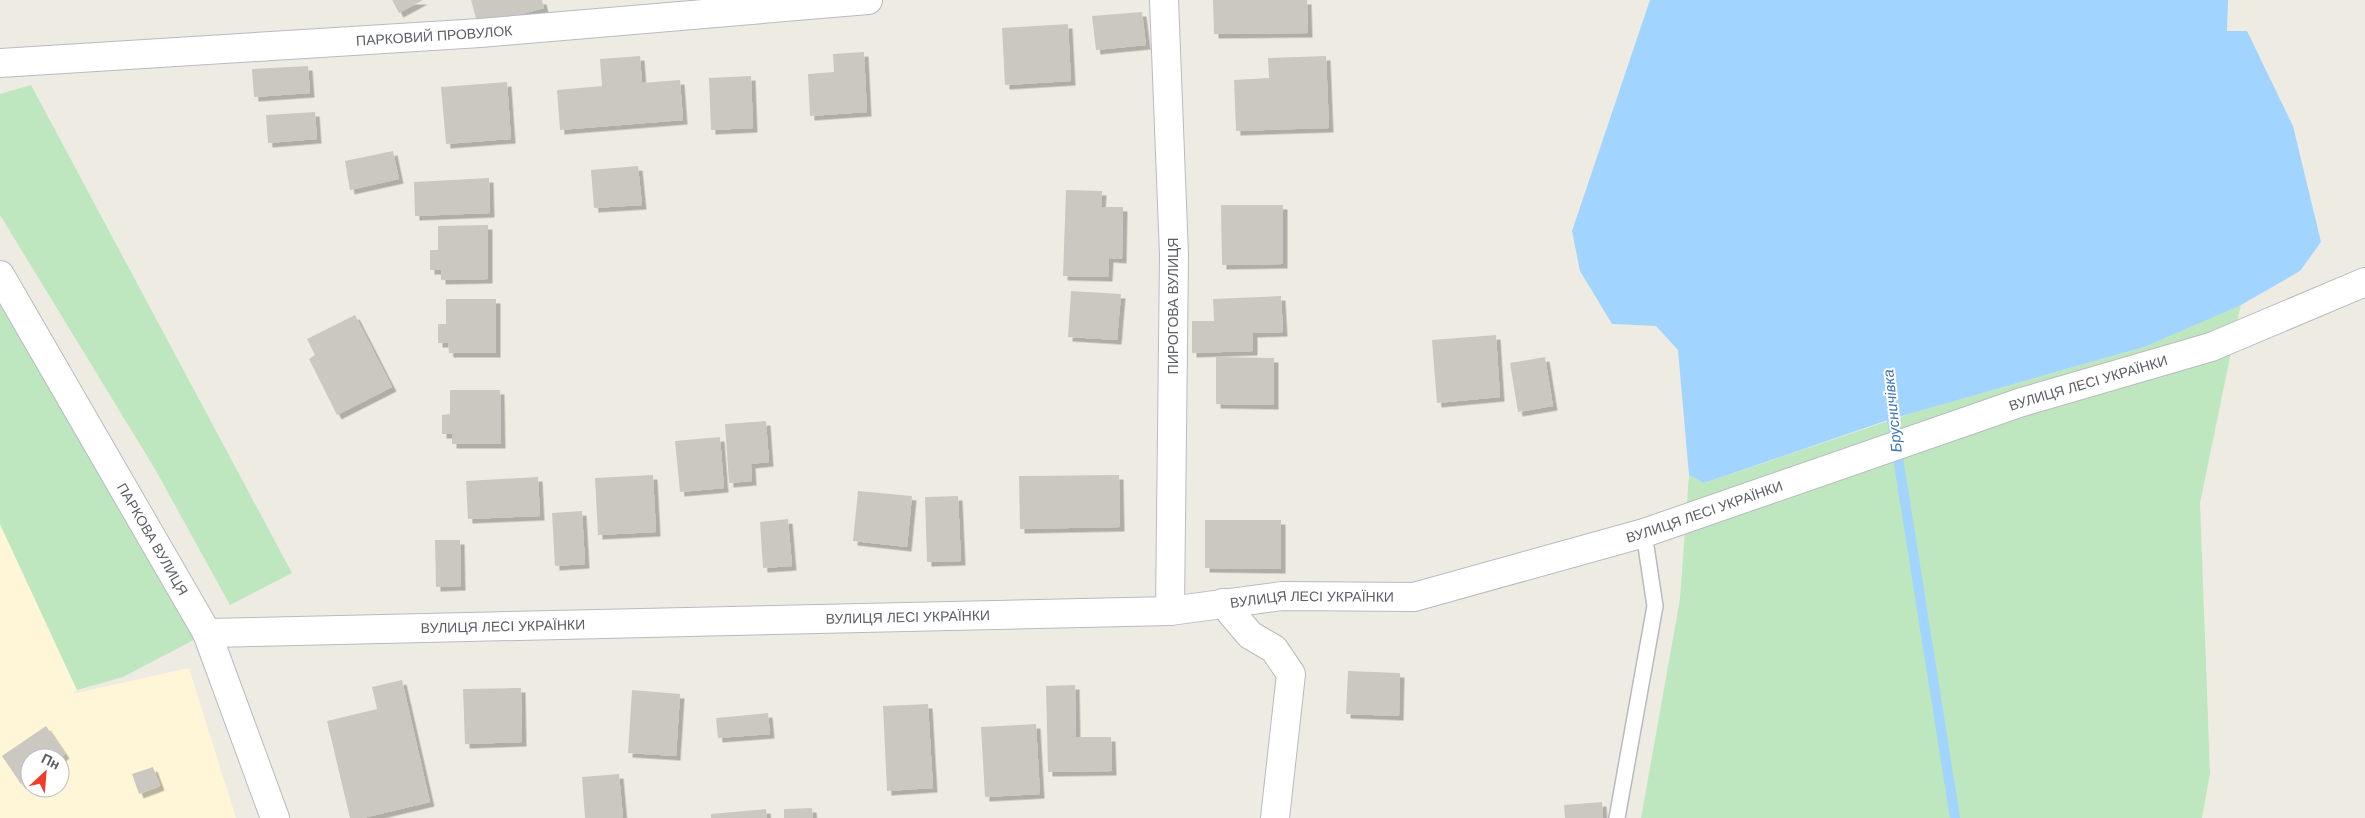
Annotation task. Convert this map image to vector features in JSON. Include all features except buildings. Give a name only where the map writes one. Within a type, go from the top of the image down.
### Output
[{"type":"street","name":"ПАРКОВИЙ ПРОВУЛОК","points":[[0,63],[480,33],[868,0]]},
{"type":"street","name":"ПИРОГОВА ВУЛИЦЯ","points":[[1164,0],[1174,255],[1170,612]]},
{"type":"street","name":"ПАРКОВА ВУЛИЦЯ","points":[[0,275],[208,633],[275,818]]},
{"type":"street","name":"ВУЛИЦЯ ЛЕСІ УКРАЇНКИ","points":[[208,633],[1170,612],[1282,596],[1414,596],[1644,533],[2022,402],[2211,347],[2364,287]]},
{"type":"street","points":[[1223,603],[1250,635],[1274,649],[1291,674],[1275,818]]},
{"type":"lane","points":[[1617,818],[1655,606],[1644,533]]},
{"type":"shaded area","points":[[0,524],[77,690],[72,694],[189,668],[236,818],[0,818]]},
{"type":"green space","points":[[31,85],[292,573],[230,605],[155,469],[0,215],[0,94]]},
{"type":"green space","points":[[0,275],[207,633],[123,677],[77,690],[0,524]]},
{"type":"green space","points":[[2241,304],[2200,503],[2210,773],[2202,818],[1641,818],[1680,599],[1689,475],[1704,483],[1918,411],[2144,347]]},
{"type":"water","points":[[1650,0],[2228,0],[2227,31],[2247,31],[2293,126],[2321,242],[2300,271],[2241,305],[2144,347],[1891,419],[1704,483],[1689,475],[1678,350],[1656,326],[1612,324],[1580,271],[1572,231]]},
{"type":"waterway","name":"Брусничівка","points":[[1890,407],[1955,818]]}]
